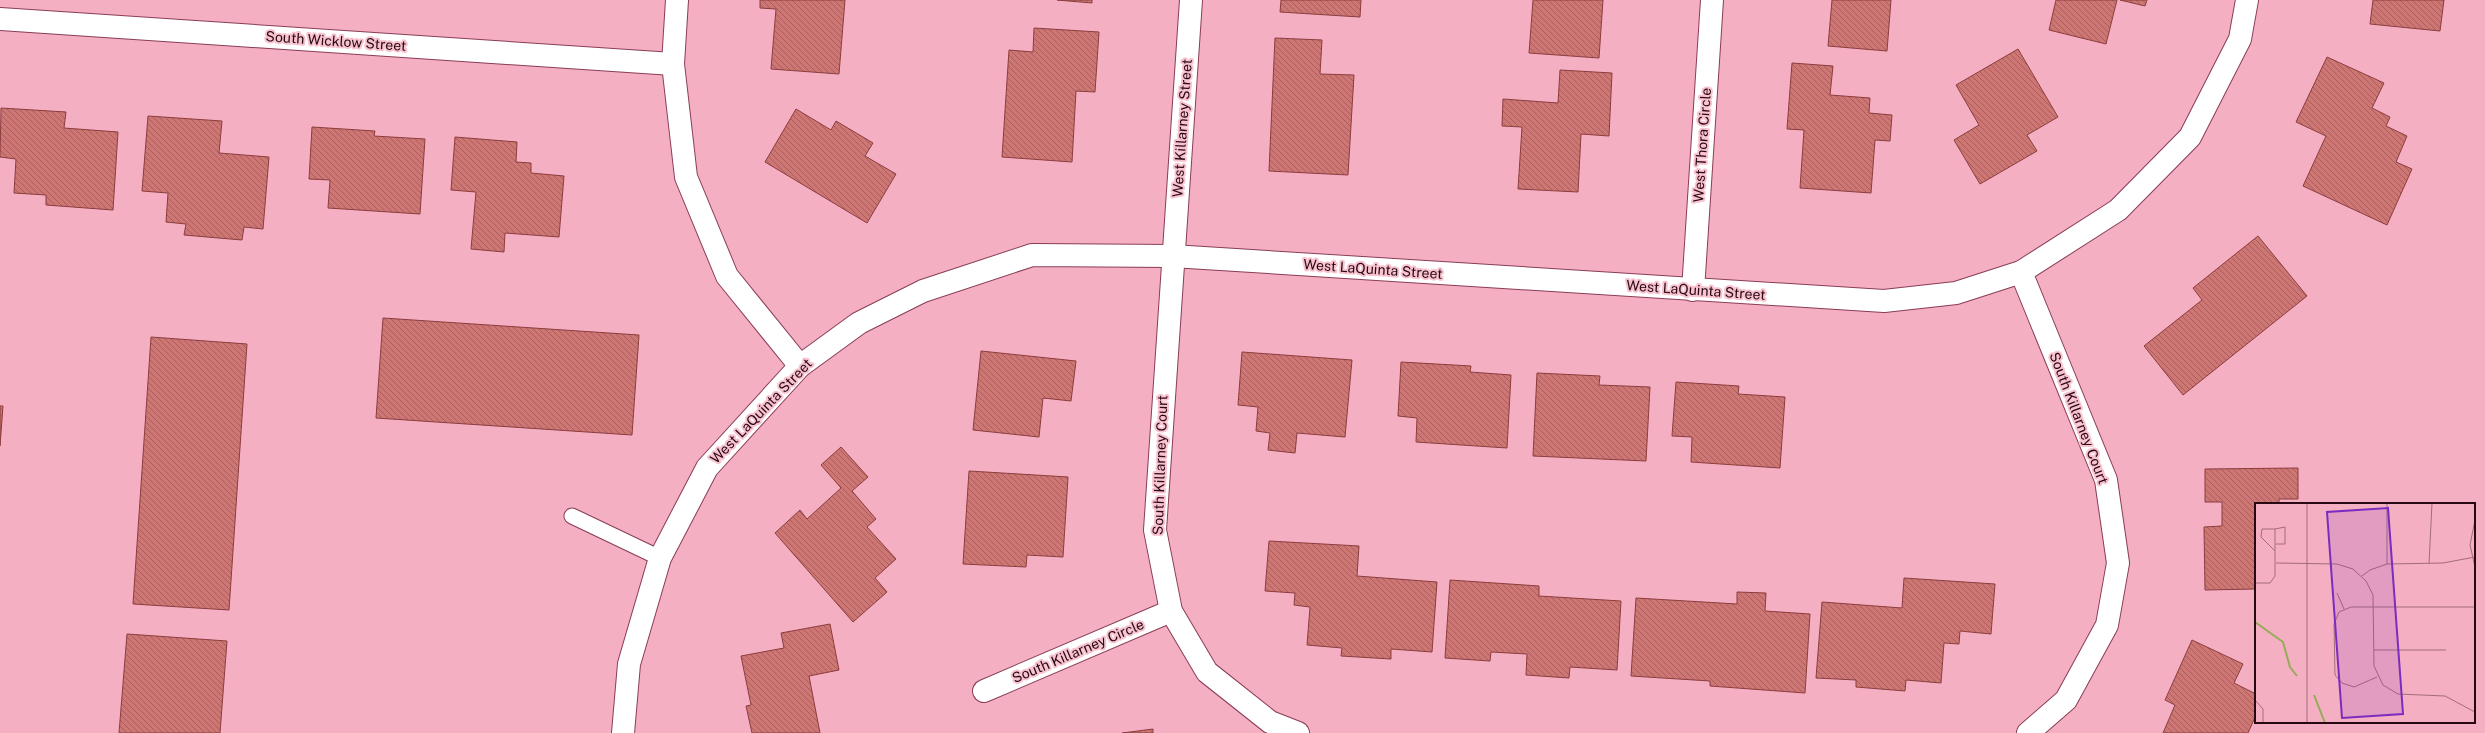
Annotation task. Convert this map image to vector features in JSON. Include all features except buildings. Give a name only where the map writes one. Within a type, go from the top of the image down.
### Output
[{"type":"street","points":[[677,0],[672,64],[686,177],[727,276],[800,366]]},
{"type":"street","name":"West Killarney Street","points":[[1172,256],[1191,0]]},
{"type":"street","name":"West Thora Circle","points":[[1693,290],[1712,0]]},
{"type":"street","name":"West LaQuinta Street","points":[[623,733],[629,664],[660,558],[707,468],[800,366],[859,322],[923,291],[1032,255],[1172,256],[1884,301],[1956,293],[2021,272],[2118,210],[2190,137],[2240,39],[2247,0]]},
{"type":"street","name":"South Wicklow Street","points":[[0,18],[672,64]]},
{"type":"street","name":"South Killarney Court","points":[[1172,256],[1155,530],[1171,612],[1207,672],[1270,722],[1298,733]]},
{"type":"street","name":"South Killarney Court","points":[[2021,272],[2106,480],[2118,563],[2107,625],[2066,700],[2028,733]]},
{"type":"street","name":"South Killarney Circle","points":[[984,691],[1171,612]]},
{"type":"lane","points":[[572,516],[660,558]]}]
